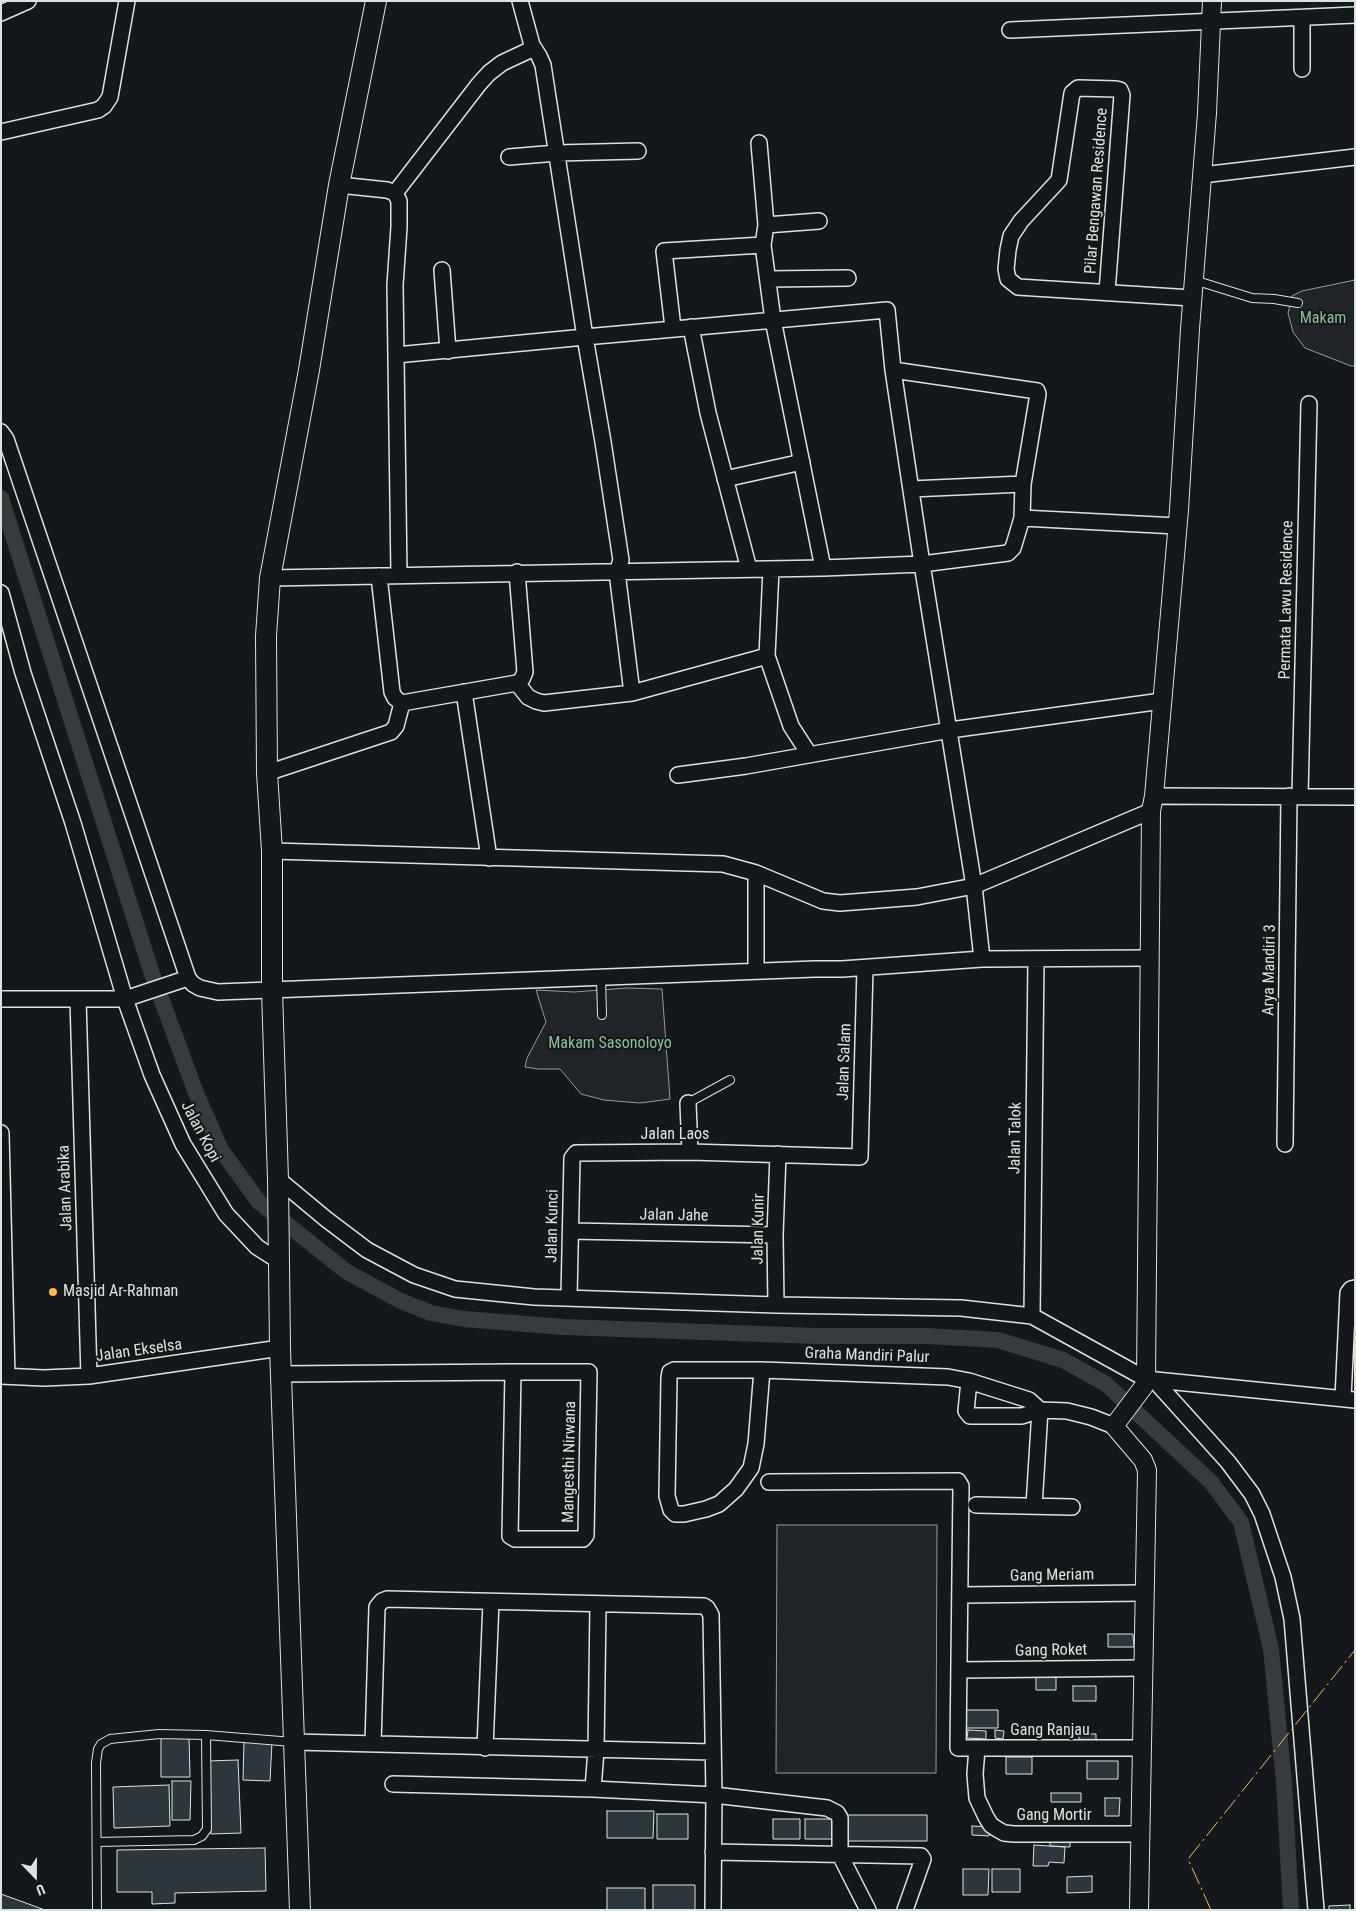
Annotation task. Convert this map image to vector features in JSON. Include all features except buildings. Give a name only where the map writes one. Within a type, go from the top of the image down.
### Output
[{"type":"main road","points":[[300,1910],[280,1374],[278,1185],[272,991],[272,851],[268,773],[266,636],[270,578],[309,370],[339,185],[376,1]]},
{"type":"street","points":[[1,12],[28,1]]},
{"type":"street","points":[[1,132],[98,110],[104,106],[110,97],[127,1]]},
{"type":"street","points":[[1139,1910],[1146,1470],[1143,1460],[1116,1422],[1148,1382],[1149,958],[1153,804],[1177,526],[1202,175],[1212,1]]},
{"type":"street","points":[[520,5],[532,44],[543,65],[621,560],[617,572],[632,693]]},
{"type":"street","points":[[1010,30],[1135,24],[1211,23],[1355,15]]},
{"type":"street","points":[[1302,18],[1302,69]]},
{"type":"street","points":[[395,193],[489,73],[502,62],[532,44]]},
{"type":"street","name":"Pilar Bengawan Residence","points":[[1107,292],[1122,95],[1120,90],[1116,89],[1078,88],[1072,93],[1061,174],[1058,180],[1021,221],[1011,236],[1006,274],[1011,283],[1018,287],[1192,298]]},
{"type":"street","points":[[759,143],[766,225],[763,245],[773,320],[823,568]]},
{"type":"street","points":[[509,157],[557,153],[638,152]]},
{"type":"street","points":[[1202,175],[1355,157]]},
{"type":"street","points":[[339,185],[387,190],[395,193],[399,201],[395,284],[399,575]]},
{"type":"street","points":[[766,225],[819,221]]},
{"type":"street","points":[[673,328],[664,251],[763,245]]},
{"type":"street","points":[[442,270],[448,351]]},
{"type":"street","points":[[768,279],[848,278]]},
{"type":"street","points":[[396,355],[673,328],[887,310],[893,370],[974,886],[982,959]]},
{"type":"street","points":[[691,327],[708,413],[749,569]]},
{"type":"street","points":[[270,578],[517,572],[823,568],[922,564],[1008,553],[1013,548],[1022,518],[1024,484],[1037,391],[893,370]]},
{"type":"street","name":"Permata Lawu Residence","points":[[1295,796],[1309,404]]},
{"type":"street","points":[[1,432],[6,438],[185,979],[200,988],[213,992],[272,991],[865,968],[982,959],[1149,958]]},
{"type":"street","points":[[725,479],[802,462]]},
{"type":"street","points":[[911,489],[1024,484]]},
{"type":"street","points":[[1022,518],[1177,526]]},
{"type":"street","points":[[771,569],[767,656],[791,726],[809,754]]},
{"type":"street","points":[[379,576],[392,692],[395,698],[402,703],[517,683],[524,676],[517,572]]},
{"type":"street","name":"Jalan Kopi","points":[[1,593],[23,673],[130,998],[152,1075],[183,1144],[226,1214],[256,1247],[271,1256],[278,1256]]},
{"type":"street","points":[[517,683],[528,697],[544,703],[632,693],[767,656]]},
{"type":"street","points":[[464,692],[489,858]]},
{"type":"street","points":[[678,775],[746,766],[950,730],[1162,701]]},
{"type":"street","points":[[268,773],[391,732],[396,726],[402,703]]},
{"type":"street","points":[[272,851],[702,862],[723,864],[756,873],[823,901],[840,903],[917,897],[974,886],[1153,804],[1295,796],[1355,797]]},
{"type":"street","name":"Arya Mandiri 3","points":[[1285,1144],[1295,796]]},
{"type":"street","points":[[756,873],[756,972]]},
{"type":"street","name":"Jalan Talok","points":[[1032,1316],[1036,959]]},
{"type":"street","name":"Jalan Salam","points":[[860,1157],[865,968]]},
{"type":"street","points":[[1,999],[130,998],[185,979]]},
{"type":"street","name":"Jalan Arabika","points":[[78,999],[89,1376]]},
{"type":"street","points":[[688,1103],[690,1152]]},
{"type":"street","points":[[1,1134],[4,1376]]},
{"type":"street","name":"Jalan Laos","points":[[573,1156],[579,1152],[690,1152],[860,1157]]},
{"type":"street","name":"Jalan Kunir","points":[[776,1305],[775,1235],[778,1154]]},
{"type":"street","name":"Jalan Kunci","points":[[569,1297],[573,1156]]},
{"type":"street","points":[[278,1185],[367,1250],[414,1275],[455,1289],[534,1297],[776,1305],[960,1308],[1032,1316],[1148,1382],[1228,1462],[1252,1494],[1262,1514],[1283,1577],[1292,1619],[1316,1910]]},
{"type":"street","name":"Jalan Jahe","points":[[571,1231],[775,1235]]},
{"type":"street","points":[[1148,1382],[1349,1399],[1348,1293],[1351,1289],[1355,1288]]},
{"type":"street","name":"Jalan Ekselsa","points":[[4,1376],[44,1378],[89,1376],[280,1348]]},
{"type":"street","name":"Graha Mandiri Palur","points":[[762,1370],[756,1444],[751,1468],[736,1488],[713,1507],[684,1514],[675,1514],[671,1510],[667,1496],[670,1372],[674,1370],[762,1370],[948,1377],[969,1381],[1028,1400],[1040,1410]]},
{"type":"street","name":"Mangesthi Nirwana","points":[[280,1374],[513,1372],[589,1372],[586,1535],[583,1539],[515,1539],[510,1536],[513,1372]]},
{"type":"street","name":"Graha Mandiri Palur","points":[[969,1381],[966,1411],[970,1416],[1022,1416],[1040,1410],[1072,1412],[1116,1422]]},
{"type":"street","points":[[1034,1506],[1040,1410]]},
{"type":"street","points":[[769,1482],[958,1481],[961,1486],[959,1670]]},
{"type":"street","points":[[976,1505],[1072,1507]]},
{"type":"street","name":"Gang Meriam","points":[[961,1595],[1143,1593]]},
{"type":"street","points":[[373,1744],[377,1607],[387,1600],[704,1606],[710,1610],[711,1615],[714,1795],[713,1910]]},
{"type":"street","points":[[485,1748],[491,1602]]},
{"type":"street","points":[[593,1789],[596,1750],[598,1605]]},
{"type":"street","name":"Gang Roket","points":[[959,1670],[1143,1668]]},
{"type":"street","name":"Gang Ranjau","points":[[959,1670],[958,1748],[1142,1748]]},
{"type":"street","points":[[294,1742],[713,1752]]},
{"type":"street","name":"Gang Mortir","points":[[977,1748],[975,1774],[978,1798],[986,1817],[997,1830],[1014,1834],[1140,1834]]},
{"type":"street","points":[[394,1784],[593,1789],[714,1795],[828,1808],[837,1813],[841,1823],[840,1855],[868,1910]]},
{"type":"street","points":[[713,1852],[922,1856],[923,1859],[905,1910]]},
{"type":"lane","points":[[1194,280],[1252,298],[1298,303]]},
{"type":"lane","points":[[601,978],[602,1015]]},
{"type":"lane","points":[[688,1103],[730,1080]]},
{"type":"lane","points":[[97,1910],[96,1763],[98,1749],[101,1744],[110,1739],[159,1734],[206,1735],[294,1742]]},
{"type":"lane","points":[[97,1842],[194,1840],[202,1836],[207,1829],[206,1735]]},
{"type":"green space","name":"Makam","points":[[1355,280],[1355,366],[1351,366],[1305,348],[1293,332],[1288,313],[1292,296],[1302,291]]},
{"type":"green space","name":"Makam Sasonoloyo","points":[[627,988],[662,989],[670,1099],[640,1103],[604,1100],[581,1094],[560,1069],[525,1067],[527,1058],[546,1022],[536,990],[574,992]]},
{"type":"green space","points":[[777,1525],[937,1525],[936,1773],[776,1773]]},
{"type":"waterway","points":[[1,498],[151,971],[196,1093],[221,1150],[259,1202],[347,1272],[401,1301],[431,1313],[464,1319],[564,1327],[817,1336],[926,1336],[998,1340],[1063,1360],[1106,1384],[1211,1482],[1241,1522],[1271,1649],[1284,1782],[1291,1910]]},
{"type":"power","points":[[1211,1910],[1188,1859],[1355,1650]]},
{"type":"place","name":"Masjid Ar-Rahman","points":[[53,1292]]}]
